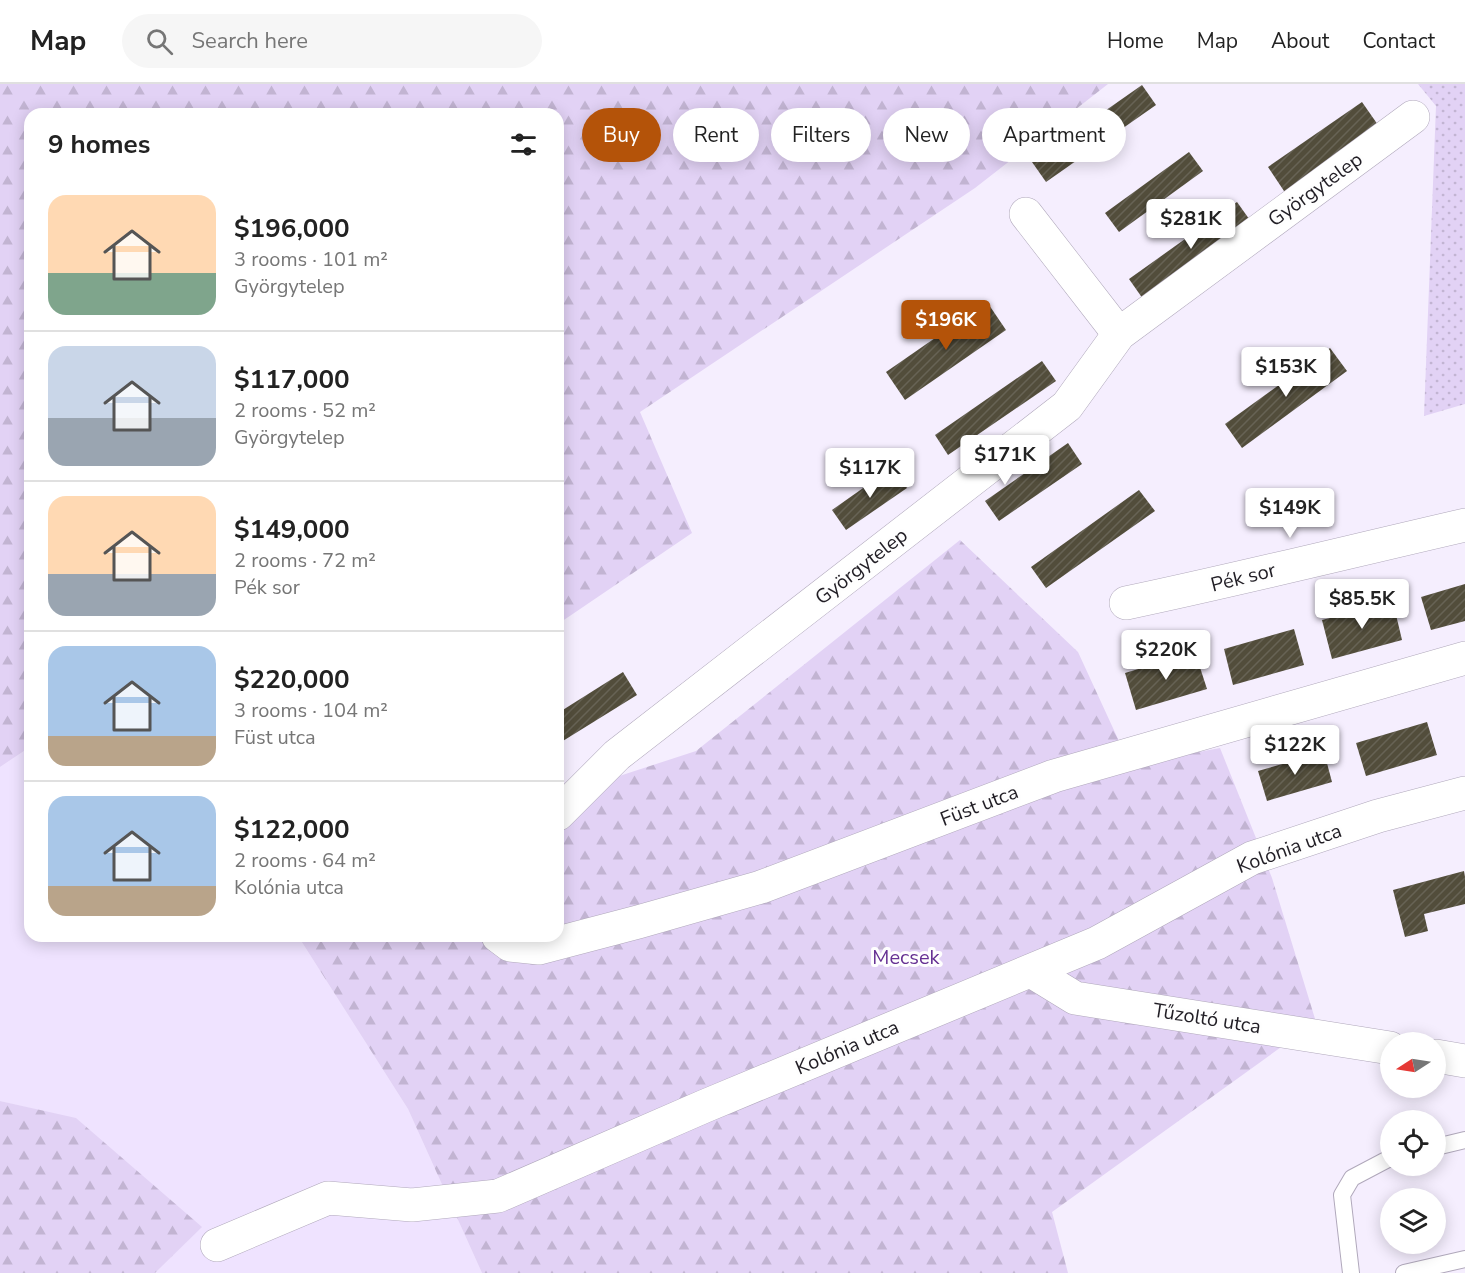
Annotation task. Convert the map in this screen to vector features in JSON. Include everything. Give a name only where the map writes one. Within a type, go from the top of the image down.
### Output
[{"type":"street","name":"Györgytelep","points":[[564,808],[617,755],[1067,406],[1119,334],[1413,117]]},
{"type":"street","points":[[1026,214],[1119,334]]},
{"type":"street","name":"Pék sor","points":[[1126,603],[1465,525]]},
{"type":"street","name":"Füst utca","points":[[564,941],[761,887],[1054,776],[1465,658]]},
{"type":"street","name":"Kolónia utca","points":[[217,1245],[328,1198],[412,1205],[498,1196],[705,1106],[1097,943],[1252,858],[1378,816],[1465,793]]},
{"type":"street","name":"Füst utca","points":[[506,942],[510,945],[538,948],[561,942]]},
{"type":"street","name":"Tűzoltó utca","points":[[1031,971],[1075,998],[1380,1046]]},
{"type":"street","points":[[1446,1058],[1465,1061]]},
{"type":"lane","points":[[1446,1145],[1465,1140]]},
{"type":"lane","points":[[1351,1273],[1342,1195],[1352,1178],[1380,1163]]},
{"type":"lane","points":[[1404,1273],[1465,1259]]},
{"type":"shaded area","points":[[24,751],[24,942],[302,942],[408,1109],[482,1273],[155,1273],[201,1227],[76,1119],[0,1101],[0,767]]},
{"type":"green space","points":[[0,84],[1108,84],[1077,108],[982,108],[982,162],[1008,162],[975,188],[640,412],[692,533],[564,620],[564,108],[24,108],[24,751],[0,767]]},
{"type":"green space","points":[[1418,84],[1465,84],[1465,404],[1424,416],[1436,106]]},
{"type":"green space","name":"Mecsek","points":[[960,540],[1078,652],[1130,765],[1220,748],[1272,878],[1316,1022],[1052,1212],[1068,1273],[482,1273],[408,1109],[302,942],[564,942],[564,794],[696,751]]},
{"type":"green space","points":[[0,1101],[76,1118],[202,1227],[155,1273],[0,1273]]},
{"type":"building","points":[[1142,85],[1156,105],[1126,126],[1126,108],[1109,108]]},
{"type":"building","points":[[1362,102],[1385,135],[1290,200],[1268,167]]},
{"type":"building","points":[[1189,152],[1203,171],[1119,232],[1105,213]]},
{"type":"building","points":[[1032,162],[1075,162],[1046,182]]},
{"type":"building","points":[[1237,202],[1252,223],[1143,299],[1129,279]]},
{"type":"building","points":[[987,302],[1006,330],[905,400],[886,372]]},
{"type":"building","points":[[1330,348],[1347,371],[1242,448],[1225,424]]},
{"type":"building","points":[[1042,361],[1056,381],[948,455],[935,435]]},
{"type":"building","points":[[1068,443],[1082,464],[999,521],[985,501]]},
{"type":"building","points":[[893,467],[907,488],[846,530],[832,510]]},
{"type":"building","points":[[1139,490],[1155,511],[1046,588],[1031,567]]},
{"type":"building","points":[[1465,584],[1465,621],[1431,630],[1421,597]]},
{"type":"building","points":[[1393,602],[1402,640],[1332,659],[1322,620]]},
{"type":"building","points":[[1294,629],[1304,665],[1233,685],[1224,649]]},
{"type":"building","points":[[1195,652],[1207,689],[1136,710],[1125,673]]},
{"type":"building","points":[[623,672],[637,695],[564,740],[564,709]]},
{"type":"building","points":[[1427,722],[1437,755],[1366,776],[1356,743]]},
{"type":"building","points":[[1324,752],[1332,782],[1267,801],[1258,771]]},
{"type":"building","points":[[1464,871],[1465,904],[1424,914],[1428,931],[1405,937],[1393,890]]}]
